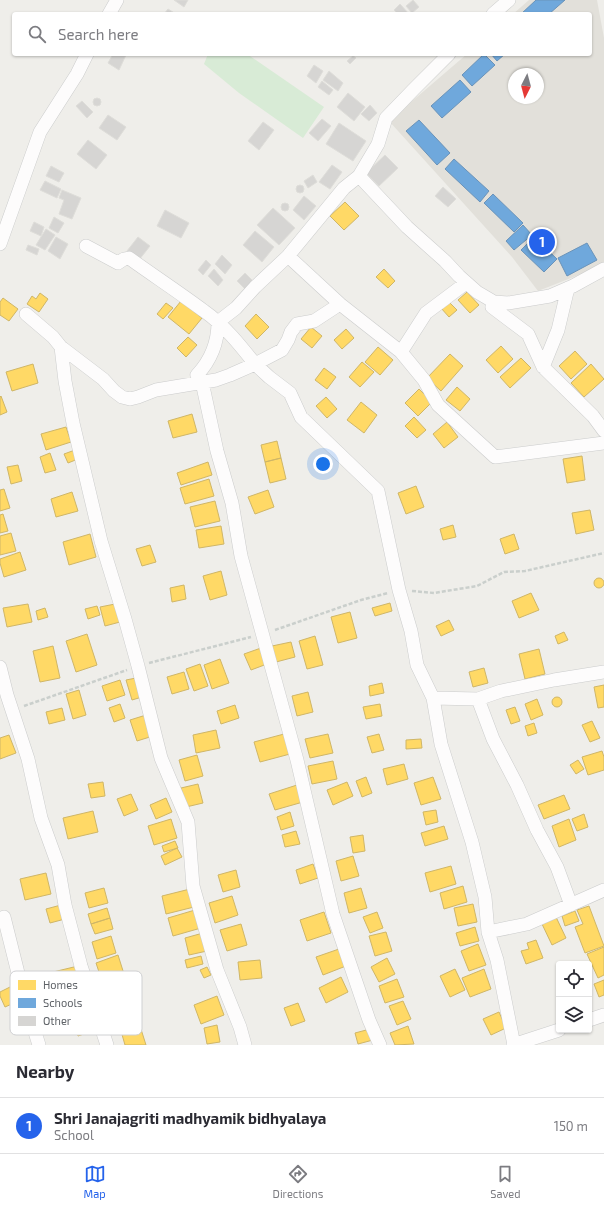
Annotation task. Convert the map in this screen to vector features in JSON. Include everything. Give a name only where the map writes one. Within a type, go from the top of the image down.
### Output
[{"type":"street","points":[[110,12],[117,0]]},
{"type":"street","points":[[495,12],[509,0]]},
{"type":"street","points":[[0,244],[40,132],[77,74],[86,56]]},
{"type":"street","points":[[218,322],[236,308],[255,287],[288,256],[344,188],[359,176],[378,144],[386,118],[447,56]]},
{"type":"street","points":[[359,176],[407,227],[477,292],[494,302],[508,302],[550,296],[604,269]]},
{"type":"street","points":[[86,246],[118,263],[129,258],[205,311],[240,345],[255,364],[290,393],[301,418],[378,491],[399,590],[411,631],[417,665],[433,698],[441,744],[472,842],[485,897],[488,932],[497,960],[513,1045],[556,1031]]},
{"type":"street","points":[[288,256],[340,304],[401,352],[424,380],[438,405],[495,457],[604,443]]},
{"type":"street","points":[[401,352],[426,313],[466,282]]},
{"type":"street","points":[[543,367],[558,330],[568,288]]},
{"type":"street","points":[[494,302],[492,307],[528,334],[543,367],[593,416],[604,431]]},
{"type":"street","points":[[26,314],[53,337],[61,347],[104,379],[122,397],[130,399],[156,390],[216,380],[255,364],[282,350],[297,324],[314,321],[340,304]]},
{"type":"street","points":[[218,322],[218,333],[211,356],[203,369],[197,375],[202,382],[216,451],[232,503],[241,556],[297,760],[332,914],[369,1020],[380,1045]]},
{"type":"street","points":[[61,347],[65,381],[73,423],[100,542],[125,619],[161,758],[188,822],[193,886],[217,970],[240,1027],[245,1045]]},
{"type":"street","points":[[0,667],[28,759],[41,818],[58,865],[65,905],[83,971]]},
{"type":"street","points":[[433,698],[478,698],[516,687],[604,672]]},
{"type":"street","points":[[478,698],[493,739],[517,785],[537,830],[556,867],[572,905]]},
{"type":"street","points":[[488,932],[527,924],[604,890]]},
{"type":"street","points":[[4,918],[17,971]]},
{"type":"street","points":[[592,1019],[604,1015]]},
{"type":"street","points":[[36,1035],[39,1045]]},
{"type":"street","points":[[105,1035],[108,1045]]},
{"type":"path","points":[[12,710],[138,666],[263,634],[362,600],[399,590],[434,593],[477,586],[504,572],[525,571],[604,553]]},
{"type":"shaded area","points":[[529,0],[597,0],[604,38],[604,265],[538,291],[512,257],[389,121],[465,56],[592,56],[592,12],[515,12]]},
{"type":"green space","points":[[207,56],[250,56],[324,107],[303,138],[239,93],[204,64]]},
{"type":"building: Homes","points":[[345,202],[359,216],[344,230],[330,216]]},
{"type":"building: Homes","points":[[384,269],[395,281],[388,288],[376,277]]},
{"type":"building: Homes","points":[[467,292],[479,305],[470,313],[458,300]]},
{"type":"building: Homes","points":[[40,293],[48,299],[39,312],[27,304],[32,296],[36,299]]},
{"type":"building: Homes","points":[[3,298],[18,309],[9,321],[0,315],[0,302]]},
{"type":"building: Homes","points":[[181,301],[202,318],[189,334],[168,317]]},
{"type":"building: Homes","points":[[448,301],[457,310],[449,317],[441,308]]},
{"type":"building: Homes","points":[[166,303],[173,308],[163,319],[157,314]]},
{"type":"building: Homes","points":[[256,314],[269,327],[257,339],[245,326]]},
{"type":"building: Homes","points":[[311,327],[322,336],[312,348],[301,339]]},
{"type":"building: Homes","points":[[346,329],[354,338],[342,349],[334,340]]},
{"type":"building: Homes","points":[[188,337],[197,345],[186,357],[177,348]]},
{"type":"building: Homes","points":[[501,346],[513,359],[498,373],[486,360]]},
{"type":"building: Homes","points":[[378,347],[393,360],[380,375],[365,362]]},
{"type":"building: Homes","points":[[575,351],[587,364],[571,379],[559,366]]},
{"type":"building: Homes","points":[[450,354],[463,366],[441,391],[427,378]]},
{"type":"building: Homes","points":[[521,358],[531,368],[510,388],[500,377]]},
{"type":"building: Homes","points":[[362,362],[374,372],[360,387],[349,377]]},
{"type":"building: Homes","points":[[33,364],[38,383],[12,391],[6,372]]},
{"type":"building: Homes","points":[[591,364],[604,379],[584,397],[571,383]]},
{"type":"building: Homes","points":[[324,368],[336,377],[327,389],[315,380]]},
{"type":"building: Homes","points":[[457,387],[470,399],[460,411],[446,400]]},
{"type":"building: Homes","points":[[419,389],[432,402],[418,416],[405,403]]},
{"type":"building: Homes","points":[[1,396],[7,412],[0,415],[0,397]]},
{"type":"building: Homes","points":[[326,397],[337,409],[327,418],[316,406]]},
{"type":"building: Homes","points":[[361,402],[377,415],[364,433],[347,420]]},
{"type":"building: Homes","points":[[192,414],[197,432],[173,438],[168,421]]},
{"type":"building: Homes","points":[[414,417],[426,430],[417,438],[405,426]]},
{"type":"building: Homes","points":[[447,422],[458,437],[444,448],[433,434]]},
{"type":"building: Homes","points":[[66,427],[71,442],[46,450],[41,434]]},
{"type":"building: Homes","points":[[277,441],[281,458],[265,462],[261,445]]},
{"type":"building: Homes","points":[[75,450],[78,459],[68,463],[64,454]]},
{"type":"building: Homes","points":[[50,453],[56,470],[45,473],[40,457]]},
{"type":"building: Homes","points":[[582,456],[585,480],[567,483],[563,459]]},
{"type":"building: Homes","points":[[281,458],[286,479],[270,483],[265,462]]},
{"type":"building: Homes","points":[[208,462],[212,475],[181,485],[177,473]]},
{"type":"building: Homes","points":[[18,465],[22,481],[11,484],[7,467]]},
{"type":"building: Homes","points":[[209,479],[214,496],[185,504],[180,488]]},
{"type":"building: Homes","points":[[416,486],[424,507],[406,514],[398,493]]},
{"type":"building: Homes","points":[[4,489],[10,508],[0,511],[0,490]]},
{"type":"building: Homes","points":[[268,490],[274,507],[255,514],[248,497]]},
{"type":"building: Homes","points":[[72,492],[78,511],[56,517],[51,499]]},
{"type":"building: Homes","points":[[215,501],[220,521],[195,527],[190,507]]},
{"type":"building: Homes","points":[[590,510],[594,530],[576,534],[572,513]]},
{"type":"building: Homes","points":[[3,514],[8,531],[0,533],[0,515]]},
{"type":"building: Homes","points":[[453,525],[456,537],[443,540],[440,529]]},
{"type":"building: Homes","points":[[221,526],[224,544],[199,548],[196,530]]},
{"type":"building: Homes","points":[[11,533],[16,551],[0,555],[0,536]]},
{"type":"building: Homes","points":[[90,534],[96,557],[69,565],[63,542]]},
{"type":"building: Homes","points":[[514,534],[519,549],[505,554],[500,539]]},
{"type":"building: Homes","points":[[150,545],[156,562],[142,566],[136,549]]},
{"type":"building: Homes","points":[[20,552],[26,570],[4,577],[0,559]]},
{"type":"building: Homes","points":[[221,571],[227,595],[210,600],[203,576]]},
{"type":"building: Homes","points":[[597,578],[601,578],[604,583],[601,588],[597,588],[594,585],[594,581]]},
{"type":"building: Homes","points":[[184,585],[186,599],[172,602],[170,588]]},
{"type":"building: Homes","points":[[531,593],[539,610],[519,618],[512,601]]},
{"type":"building: Homes","points":[[390,603],[392,611],[375,616],[372,608]]},
{"type":"building: Homes","points":[[28,604],[32,622],[7,627],[3,608]]},
{"type":"building: Homes","points":[[115,604],[120,622],[105,626],[100,607]]},
{"type":"building: Homes","points":[[97,606],[100,615],[88,619],[85,609]]},
{"type":"building: Homes","points":[[45,608],[48,617],[38,620],[36,611]]},
{"type":"building: Homes","points":[[350,612],[357,638],[338,643],[331,617]]},
{"type":"building: Homes","points":[[449,620],[454,630],[441,636],[436,626]]},
{"type":"building: Homes","points":[[564,632],[568,640],[558,644],[555,636]]},
{"type":"building: Homes","points":[[87,634],[97,665],[76,672],[66,641]]},
{"type":"building: Homes","points":[[315,636],[323,665],[307,669],[299,641]]},
{"type":"building: Homes","points":[[291,642],[295,657],[276,662],[272,646]]},
{"type":"building: Homes","points":[[53,646],[60,678],[40,682],[33,651]]},
{"type":"building: Homes","points":[[261,648],[267,664],[251,670],[244,654]]},
{"type":"building: Homes","points":[[539,649],[545,674],[525,679],[519,654]]},
{"type":"building: Homes","points":[[220,659],[229,683],[212,689],[204,665]]},
{"type":"building: Homes","points":[[200,664],[208,686],[194,691],[186,669]]},
{"type":"building: Homes","points":[[484,668],[488,683],[473,687],[469,672]]},
{"type":"building: Homes","points":[[184,672],[189,689],[172,694],[167,677]]},
{"type":"building: Homes","points":[[136,678],[142,697],[132,700],[126,680]]},
{"type":"building: Homes","points":[[120,680],[125,695],[107,701],[102,686]]},
{"type":"building: Homes","points":[[382,683],[384,693],[370,696],[369,686]]},
{"type":"building: Homes","points":[[604,685],[604,707],[598,708],[594,687]]},
{"type":"building: Homes","points":[[79,690],[86,715],[73,719],[66,694]]},
{"type":"building: Homes","points":[[308,692],[313,712],[297,716],[292,696]]},
{"type":"building: Homes","points":[[555,697],[559,697],[562,702],[559,707],[555,707],[552,704],[552,700]]},
{"type":"building: Homes","points":[[537,699],[543,715],[531,720],[525,704]]},
{"type":"building: Homes","points":[[120,704],[125,718],[114,722],[109,708]]},
{"type":"building: Homes","points":[[380,704],[382,716],[366,719],[363,707]]},
{"type":"building: Homes","points":[[235,705],[239,718],[221,724],[217,711]]},
{"type":"building: Homes","points":[[515,707],[520,721],[511,724],[506,710]]},
{"type":"building: Homes","points":[[62,708],[65,720],[49,724],[46,712]]},
{"type":"building: Homes","points":[[146,715],[153,736],[137,741],[130,720]]},
{"type":"building: Homes","points":[[592,721],[600,738],[590,742],[582,725]]},
{"type":"building: Homes","points":[[534,723],[537,733],[528,736],[525,726]]},
{"type":"building: Homes","points":[[216,730],[220,748],[196,753],[193,735]]},
{"type":"building: Homes","points":[[284,734],[290,754],[260,762],[254,742]]},
{"type":"building: Homes","points":[[328,734],[333,753],[310,758],[305,739]]},
{"type":"building: Homes","points":[[379,734],[384,750],[372,753],[367,737]]},
{"type":"building: Homes","points":[[9,735],[16,753],[0,759],[0,738]]},
{"type":"building: Homes","points":[[421,739],[422,748],[406,749],[406,740]]},
{"type":"building: Homes","points":[[602,751],[604,757],[604,770],[588,775],[582,757]]},
{"type":"building: Homes","points":[[197,755],[203,776],[185,781],[179,760]]},
{"type":"building: Homes","points":[[578,760],[584,769],[576,774],[570,765]]},
{"type":"building: Homes","points":[[333,761],[337,779],[312,784],[308,766]]},
{"type":"building: Homes","points":[[404,764],[408,779],[387,785],[383,769]]},
{"type":"building: Homes","points":[[366,777],[372,793],[362,797],[356,781]]},
{"type":"building: Homes","points":[[433,777],[441,799],[421,805],[414,783]]},
{"type":"building: Homes","points":[[103,782],[105,796],[91,798],[88,784]]},
{"type":"building: Homes","points":[[347,782],[353,796],[333,805],[327,790]]},
{"type":"building: Homes","points":[[198,784],[203,803],[186,807],[181,788]]},
{"type":"building: Homes","points":[[297,785],[303,802],[275,810],[269,794]]},
{"type":"building: Homes","points":[[131,794],[138,810],[124,816],[117,799]]},
{"type":"building: Homes","points":[[564,795],[570,809],[544,819],[538,805]]},
{"type":"building: Homes","points":[[166,798],[172,812],[156,819],[150,805]]},
{"type":"building: Homes","points":[[436,810],[438,822],[426,825],[423,812]]},
{"type":"building: Homes","points":[[93,811],[98,832],[68,839],[63,818]]},
{"type":"building: Homes","points":[[290,812],[294,826],[281,830],[277,817]]},
{"type":"building: Homes","points":[[584,814],[588,827],[577,831],[572,819]]},
{"type":"building: Homes","points":[[171,819],[177,838],[154,845],[148,826]]},
{"type":"building: Homes","points":[[569,819],[576,840],[559,847],[552,826]]},
{"type":"building: Homes","points":[[444,826],[448,839],[425,846],[421,833]]},
{"type":"building: Homes","points":[[296,831],[300,844],[285,847],[282,835]]},
{"type":"building: Homes","points":[[363,835],[365,851],[353,853],[350,837]]},
{"type":"building: Homes","points":[[175,841],[178,848],[164,852],[162,846]]},
{"type":"building: Homes","points":[[177,848],[182,857],[165,865],[161,856]]},
{"type":"building: Homes","points":[[353,856],[359,876],[341,881],[336,861]]},
{"type":"building: Homes","points":[[313,864],[318,878],[300,884],[296,870]]},
{"type":"building: Homes","points":[[451,866],[456,884],[430,892],[425,873]]},
{"type":"building: Homes","points":[[236,870],[240,887],[223,892],[218,875]]},
{"type":"building: Homes","points":[[46,873],[51,894],[25,900],[20,879]]},
{"type":"building: Homes","points":[[463,886],[467,902],[444,909],[440,893]]},
{"type":"building: Homes","points":[[104,888],[108,903],[89,908],[85,893]]},
{"type":"building: Homes","points":[[361,888],[367,908],[349,913],[344,893]]},
{"type":"building: Homes","points":[[190,889],[194,907],[166,914],[162,896]]},
{"type":"building: Homes","points":[[232,896],[238,915],[215,923],[209,903]]},
{"type":"building: Homes","points":[[473,904],[477,922],[458,926],[454,908]]},
{"type":"building: Homes","points":[[61,905],[65,919],[50,923],[46,909]]},
{"type":"building: Homes","points":[[589,906],[604,946],[585,953],[575,927],[583,924],[577,910]]},
{"type":"building: Homes","points":[[107,908],[110,918],[91,924],[88,914]]},
{"type":"building: Homes","points":[[195,910],[201,928],[173,936],[168,918]]},
{"type":"building: Homes","points":[[575,911],[579,921],[565,926],[562,916]]},
{"type":"building: Homes","points":[[324,912],[331,933],[307,941],[300,920]]},
{"type":"building: Homes","points":[[377,912],[383,928],[370,933],[363,917]]},
{"type":"building: Homes","points":[[556,917],[566,938],[552,945],[542,924]]},
{"type":"building: Homes","points":[[110,918],[113,929],[95,934],[91,924]]},
{"type":"building: Homes","points":[[241,924],[247,945],[227,951],[220,930]]},
{"type":"building: Homes","points":[[475,927],[479,941],[460,946],[456,933]]},
{"type":"building: Homes","points":[[386,932],[392,951],[375,956],[369,936]]},
{"type":"building: Homes","points":[[203,933],[207,951],[189,955],[185,938]]},
{"type":"building: Homes","points":[[111,936],[116,953],[97,959],[92,942]]},
{"type":"building: Homes","points":[[536,940],[543,958],[526,964],[521,951],[529,949],[527,943]]},
{"type":"building: Homes","points":[[478,944],[486,965],[469,971],[461,951]]},
{"type":"building: Homes","points":[[604,947],[604,975],[598,978],[592,965],[592,961],[590,961],[587,954]]},
{"type":"building: Homes","points":[[339,949],[346,966],[323,975],[316,957]]},
{"type":"building: Homes","points":[[118,955],[123,971],[99,971],[96,963]]},
{"type":"building: Homes","points":[[201,956],[203,964],[187,968],[185,960]]},
{"type":"building: Homes","points":[[387,958],[395,974],[379,982],[371,967]]},
{"type":"building: Homes","points":[[260,960],[262,978],[240,980],[238,962]]},
{"type":"building: Homes","points":[[78,966],[79,971],[57,971]]},
{"type":"building: Homes","points":[[207,967],[211,975],[204,978],[200,970]]},
{"type":"building: Homes","points":[[455,969],[465,990],[450,997],[440,976]]},
{"type":"building: Homes","points":[[484,969],[491,989],[470,997],[462,978]]},
{"type":"building: Homes","points":[[341,977],[348,992],[326,1003],[319,988]]},
{"type":"building: Homes","points":[[397,979],[404,997],[385,1003],[379,986]]},
{"type":"building: Homes","points":[[604,980],[604,995],[599,997],[594,984]]},
{"type":"building: Homes","points":[[10,987],[10,1005],[5,1007],[0,996],[0,992]]},
{"type":"building: Homes","points":[[217,996],[224,1015],[201,1024],[194,1005]]},
{"type":"building: Homes","points":[[403,1001],[411,1019],[397,1025],[389,1006]]},
{"type":"building: Homes","points":[[298,1003],[305,1021],[291,1026],[284,1008]]},
{"type":"building: Homes","points":[[499,1012],[506,1028],[491,1035],[483,1019]]},
{"type":"building: Homes","points":[[217,1025],[220,1042],[207,1044],[204,1028]]},
{"type":"building: Homes","points":[[408,1026],[414,1044],[395,1045],[390,1033]]},
{"type":"building: Homes","points":[[370,1029],[373,1040],[358,1044],[355,1033]]},
{"type":"building: Homes","points":[[142,1032],[146,1045],[125,1045],[122,1035],[142,1035]]},
{"type":"building: Schools","points":[[536,0],[565,0],[551,12],[523,12]]},
{"type":"building: Schools","points":[[482,56],[486,56],[495,65],[472,86],[462,75]]},
{"type":"building: Schools","points":[[493,56],[503,56],[497,61]]},
{"type":"building: Schools","points":[[460,80],[471,92],[442,118],[431,106]]},
{"type":"building: Schools","points":[[419,120],[450,153],[437,165],[406,131]]},
{"type":"building: Schools","points":[[454,159],[489,191],[480,202],[445,169]]},
{"type":"building: Schools","points":[[493,194],[523,223],[514,232],[484,203]]},
{"type":"building: Schools","points":[[523,225],[532,235],[514,250],[506,241]]},
{"type":"building: Schools","points":[[534,237],[557,259],[544,272],[521,250]]},
{"type":"building: Schools","points":[[587,243],[597,260],[567,276],[558,258]]},
{"type":"building: Other","points":[[174,0],[188,0],[184,7]]},
{"type":"building: Other","points":[[413,0],[419,7],[411,12],[406,6]]},
{"type":"building: Other","points":[[400,4],[407,12],[396,12],[394,10]]},
{"type":"building: Other","points":[[168,9],[173,12],[166,12]]},
{"type":"building: Other","points":[[112,56],[126,56],[119,70],[108,63]]},
{"type":"building: Other","points":[[353,56],[356,58],[350,64],[347,61]]},
{"type":"building: Other","points":[[314,65],[323,71],[316,83],[307,76]]},
{"type":"building: Other","points":[[329,71],[343,83],[338,91],[323,80]]},
{"type":"building: Other","points":[[322,81],[333,90],[329,95],[318,87]]},
{"type":"building: Other","points":[[348,93],[365,107],[354,121],[337,107]]},
{"type":"building: Other","points":[[95,98],[99,98],[101,102],[99,106],[95,106],[93,104],[93,100]]},
{"type":"building: Other","points":[[82,101],[93,112],[87,118],[76,106]]},
{"type":"building: Other","points":[[370,105],[377,113],[369,121],[361,114]]},
{"type":"building: Other","points":[[108,115],[126,127],[117,140],[99,128]]},
{"type":"building: Other","points":[[322,119],[331,126],[318,141],[309,133]]},
{"type":"building: Other","points":[[263,122],[274,130],[259,150],[248,141]]},
{"type":"building: Other","points":[[339,123],[366,141],[353,161],[326,144]]},
{"type":"building: Other","points":[[88,140],[107,155],[96,169],[77,154]]},
{"type":"building: Other","points":[[385,155],[398,168],[379,186],[366,173]]},
{"type":"building: Other","points":[[332,165],[342,172],[330,189],[319,182]]},
{"type":"building: Other","points":[[51,166],[64,173],[59,182],[46,176]]},
{"type":"building: Other","points":[[313,175],[317,182],[308,188],[304,181]]},
{"type":"building: Other","points":[[45,181],[61,189],[57,198],[40,190]]},
{"type":"building: Other","points":[[300,185],[303,186],[303,192],[300,193],[297,192],[296,189],[297,186]]},
{"type":"building: Other","points":[[443,187],[456,199],[448,207],[435,196]]},
{"type":"building: Other","points":[[62,190],[81,198],[72,219],[59,214],[64,200],[59,198]]},
{"type":"building: Other","points":[[304,196],[316,206],[304,220],[293,210]]},
{"type":"building: Other","points":[[283,203],[287,203],[289,207],[287,211],[283,211],[281,209],[281,205]]},
{"type":"building: Other","points":[[273,208],[295,228],[279,245],[257,225]]},
{"type":"building: Other","points":[[165,210],[189,223],[181,238],[157,226]]},
{"type":"building: Other","points":[[54,217],[64,223],[58,233],[49,228]]},
{"type":"building: Other","points":[[34,222],[44,227],[41,236],[30,231]]},
{"type":"building: Other","points":[[46,229],[55,235],[45,250],[36,245]]},
{"type":"building: Other","points":[[255,231],[274,247],[262,262],[243,245]]},
{"type":"building: Other","points":[[56,237],[68,244],[60,259],[48,251]]},
{"type":"building: Other","points":[[138,237],[150,246],[139,260],[127,251]]},
{"type":"building: Other","points":[[28,245],[39,249],[37,255],[26,250]]},
{"type":"building: Other","points":[[222,255],[232,265],[225,274],[215,264]]},
{"type":"building: Other","points":[[206,260],[211,265],[203,275],[198,270]]},
{"type":"building: Other","points":[[214,269],[223,280],[218,286],[208,276]]},
{"type":"building: Other","points":[[245,273],[253,281],[245,289],[237,281]]},
{"type":"place","name":"Shri Janajagriti madhyamik bidhyalaya","points":[[542,242]]}]
